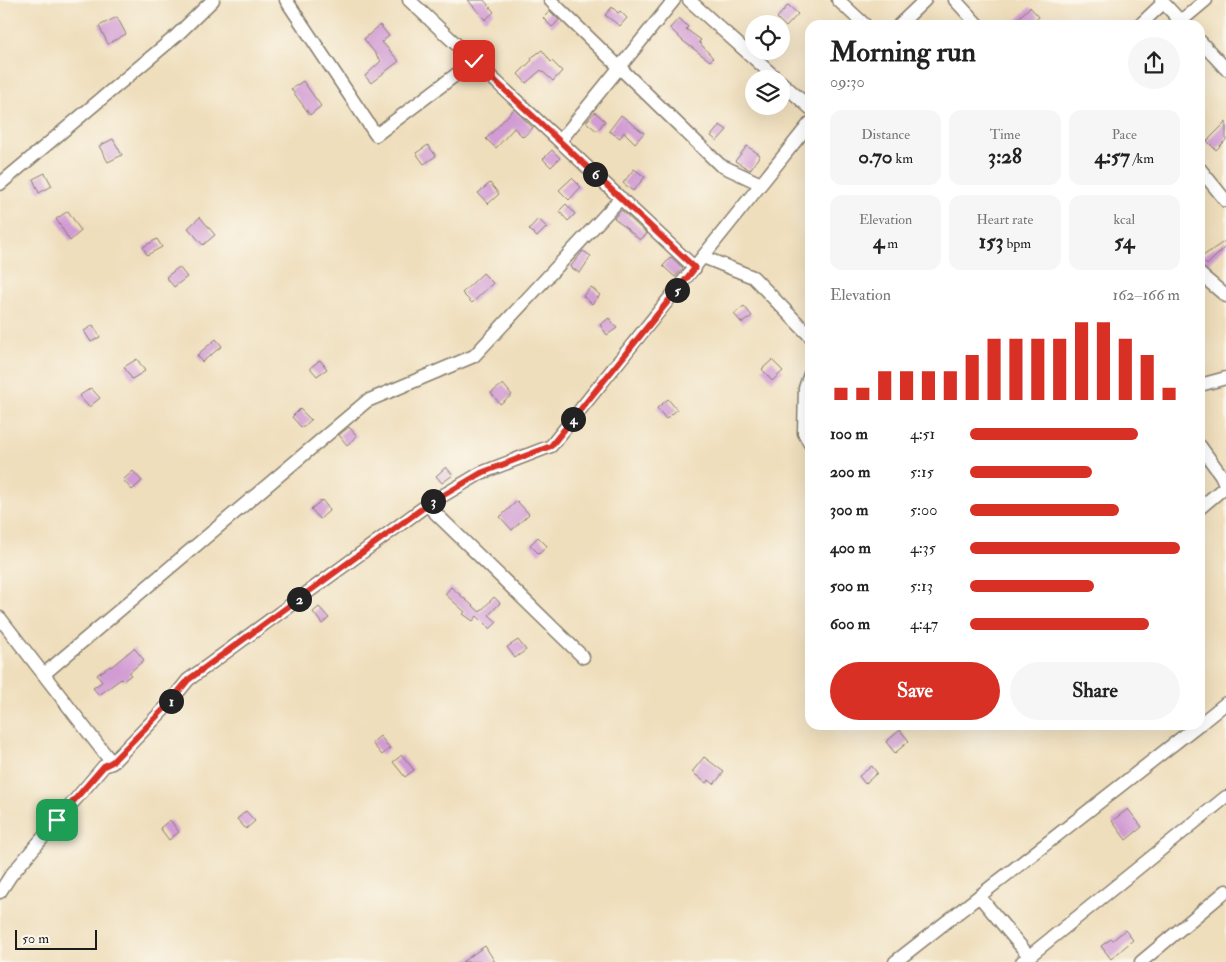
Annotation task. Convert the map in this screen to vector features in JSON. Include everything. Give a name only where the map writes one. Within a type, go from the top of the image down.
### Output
[{"type":"street","points":[[0,184],[176,36],[213,0]]},
{"type":"street","points":[[286,0],[376,135],[474,61]]},
{"type":"street","points":[[409,0],[695,268]]},
{"type":"street","points":[[550,0],[720,165],[761,184]]},
{"type":"street","points":[[560,141],[674,0]]},
{"type":"street","points":[[689,0],[767,70]]},
{"type":"street","points":[[838,0],[860,20]]},
{"type":"street","points":[[904,20],[925,0]]},
{"type":"street","points":[[955,0],[973,20]]},
{"type":"street","points":[[1186,20],[1206,0]]},
{"type":"street","points":[[1145,20],[1162,1],[1180,20]]},
{"type":"street","points":[[1205,47],[1226,69]]},
{"type":"street","points":[[790,90],[805,104]]},
{"type":"street","points":[[0,892],[11,875],[104,766],[112,762],[166,707],[188,680],[427,505],[481,473],[551,446],[805,129]]},
{"type":"street","points":[[1205,175],[1226,201]]},
{"type":"street","points":[[44,674],[367,401],[474,356],[620,198]]},
{"type":"street","points":[[703,257],[753,277],[805,331]]},
{"type":"street","points":[[1205,278],[1226,296]]},
{"type":"street","points":[[1205,384],[1226,378]]},
{"type":"street","points":[[805,388],[805,435]]},
{"type":"street","points":[[1205,453],[1221,475],[1226,486],[1205,504]]},
{"type":"street","points":[[427,505],[583,657]]},
{"type":"street","points":[[0,618],[112,762]]},
{"type":"street","points":[[1205,719],[1226,703]]},
{"type":"street","points":[[895,962],[1191,730]]},
{"type":"street","points":[[979,896],[1026,959],[1226,797]]},
{"type":"street","points":[[1141,962],[1226,891]]},
{"type":"building","points":[[468,0],[484,0],[494,12],[485,20]]},
{"type":"building","points":[[788,5],[798,14],[790,23],[790,15],[780,15]]},
{"type":"building","points":[[612,7],[618,13],[620,11],[627,18],[620,26],[605,15]]},
{"type":"building","points":[[1030,7],[1039,17],[1036,20],[1016,20]]},
{"type":"building","points":[[550,11],[559,20],[552,27],[543,18]]},
{"type":"building","points":[[117,17],[126,34],[108,44],[99,26]]},
{"type":"building","points":[[679,18],[688,27],[686,29],[701,40],[699,42],[713,58],[710,61],[683,41],[670,28]]},
{"type":"building","points":[[380,25],[389,36],[382,42],[399,61],[371,83],[365,76],[381,61],[364,39]]},
{"type":"building","points":[[542,50],[551,62],[562,71],[553,81],[541,70],[526,83],[518,74],[532,60],[531,58]]},
{"type":"building","points":[[303,81],[321,106],[310,115],[291,89]]},
{"type":"building","points":[[514,109],[533,128],[523,137],[514,128],[496,148],[486,139]]},
{"type":"building","points":[[595,112],[605,121],[597,131],[586,122]]},
{"type":"building","points":[[621,115],[644,133],[635,143],[624,132],[620,138],[609,131]]},
{"type":"building","points":[[1226,122],[1226,140],[1216,150],[1207,141]]},
{"type":"building","points":[[720,125],[727,130],[717,141],[711,136]]},
{"type":"building","points":[[113,139],[122,155],[108,162],[99,146]]},
{"type":"building","points":[[428,145],[436,156],[424,164],[416,153]]},
{"type":"building","points":[[747,146],[760,155],[750,170],[735,161]]},
{"type":"building","points":[[552,150],[560,158],[551,167],[543,159]]},
{"type":"building","points":[[634,169],[645,177],[633,191],[623,183]]},
{"type":"building","points":[[45,173],[52,186],[39,193],[33,179]]},
{"type":"building","points":[[572,178],[581,187],[569,200],[559,190]]},
{"type":"building","points":[[490,183],[499,194],[488,204],[478,193]]},
{"type":"building","points":[[566,204],[575,214],[568,221],[559,211]]},
{"type":"building","points":[[621,210],[647,234],[640,240],[614,218]]},
{"type":"building","points":[[68,211],[81,231],[70,241],[56,219]]},
{"type":"building","points":[[200,217],[215,235],[203,245],[188,228]]},
{"type":"building","points":[[538,219],[547,227],[537,237],[529,229]]},
{"type":"building","points":[[157,239],[162,247],[147,255],[143,247]]},
{"type":"building","points":[[1225,241],[1226,246],[1207,265],[1205,263],[1205,255]]},
{"type":"building","points":[[583,251],[591,256],[580,273],[570,267]]},
{"type":"building","points":[[671,257],[683,268],[675,277],[663,266]]},
{"type":"building","points":[[179,267],[187,277],[174,287],[166,277]]},
{"type":"building","points":[[483,273],[493,283],[472,303],[462,293]]},
{"type":"building","points":[[591,287],[600,295],[592,304],[583,296]]},
{"type":"building","points":[[744,306],[752,316],[742,323],[734,314]]},
{"type":"building","points":[[609,318],[617,328],[607,335],[600,325]]},
{"type":"building","points":[[93,325],[100,337],[91,342],[84,331]]},
{"type":"building","points":[[216,339],[222,346],[202,362],[197,355]]},
{"type":"building","points":[[137,359],[145,371],[132,379],[124,367]]},
{"type":"building","points":[[320,360],[327,369],[317,376],[310,368]]},
{"type":"building","points":[[772,360],[783,371],[772,381],[762,369]]},
{"type":"building","points":[[503,384],[512,395],[500,404],[491,393]]},
{"type":"building","points":[[91,388],[100,398],[89,407],[79,396]]},
{"type":"building","points":[[668,399],[677,410],[666,419],[657,408]]},
{"type":"building","points":[[300,409],[311,420],[302,428],[292,417]]},
{"type":"building","points":[[349,427],[357,436],[347,445],[339,435]]},
{"type":"building","points":[[446,467],[453,475],[442,483],[436,476]]},
{"type":"building","points":[[133,471],[142,481],[132,490],[123,480]]},
{"type":"building","points":[[322,500],[330,510],[320,519],[311,509]]},
{"type":"building","points":[[517,501],[529,514],[512,530],[500,517]]},
{"type":"building","points":[[538,537],[547,546],[539,554],[530,545]]},
{"type":"building","points":[[451,587],[480,612],[494,597],[500,603],[489,615],[497,622],[490,629],[477,616],[473,621],[463,614],[465,612],[445,594]]},
{"type":"building","points":[[319,607],[329,618],[322,624],[313,612]]},
{"type":"building","points":[[518,640],[526,650],[515,658],[507,647]]},
{"type":"building","points":[[134,648],[144,660],[129,673],[131,675],[123,681],[121,679],[99,695],[93,688],[102,682],[97,675],[111,667]]},
{"type":"building","points":[[900,730],[909,741],[895,753],[886,742]]},
{"type":"building","points":[[380,736],[390,748],[382,755],[372,743]]},
{"type":"building","points":[[402,755],[414,770],[405,777],[393,762]]},
{"type":"building","points":[[704,757],[724,772],[714,784],[709,780],[706,783],[692,772]]},
{"type":"building","points":[[872,766],[877,773],[865,784],[859,776]]},
{"type":"building","points":[[1128,809],[1142,827],[1126,840],[1112,821]]},
{"type":"building","points":[[246,811],[255,821],[246,829],[237,819]]},
{"type":"building","points":[[170,820],[179,832],[169,840],[160,828]]},
{"type":"building","points":[[1125,930],[1133,940],[1111,959],[1101,946],[1111,939],[1113,940]]},
{"type":"building","points":[[485,946],[495,962],[462,962]]},
{"type":"route","points":[[57,820],[104,766],[112,762],[166,707],[188,680],[427,505],[481,473],[551,446],[695,268],[474,61]]}]
